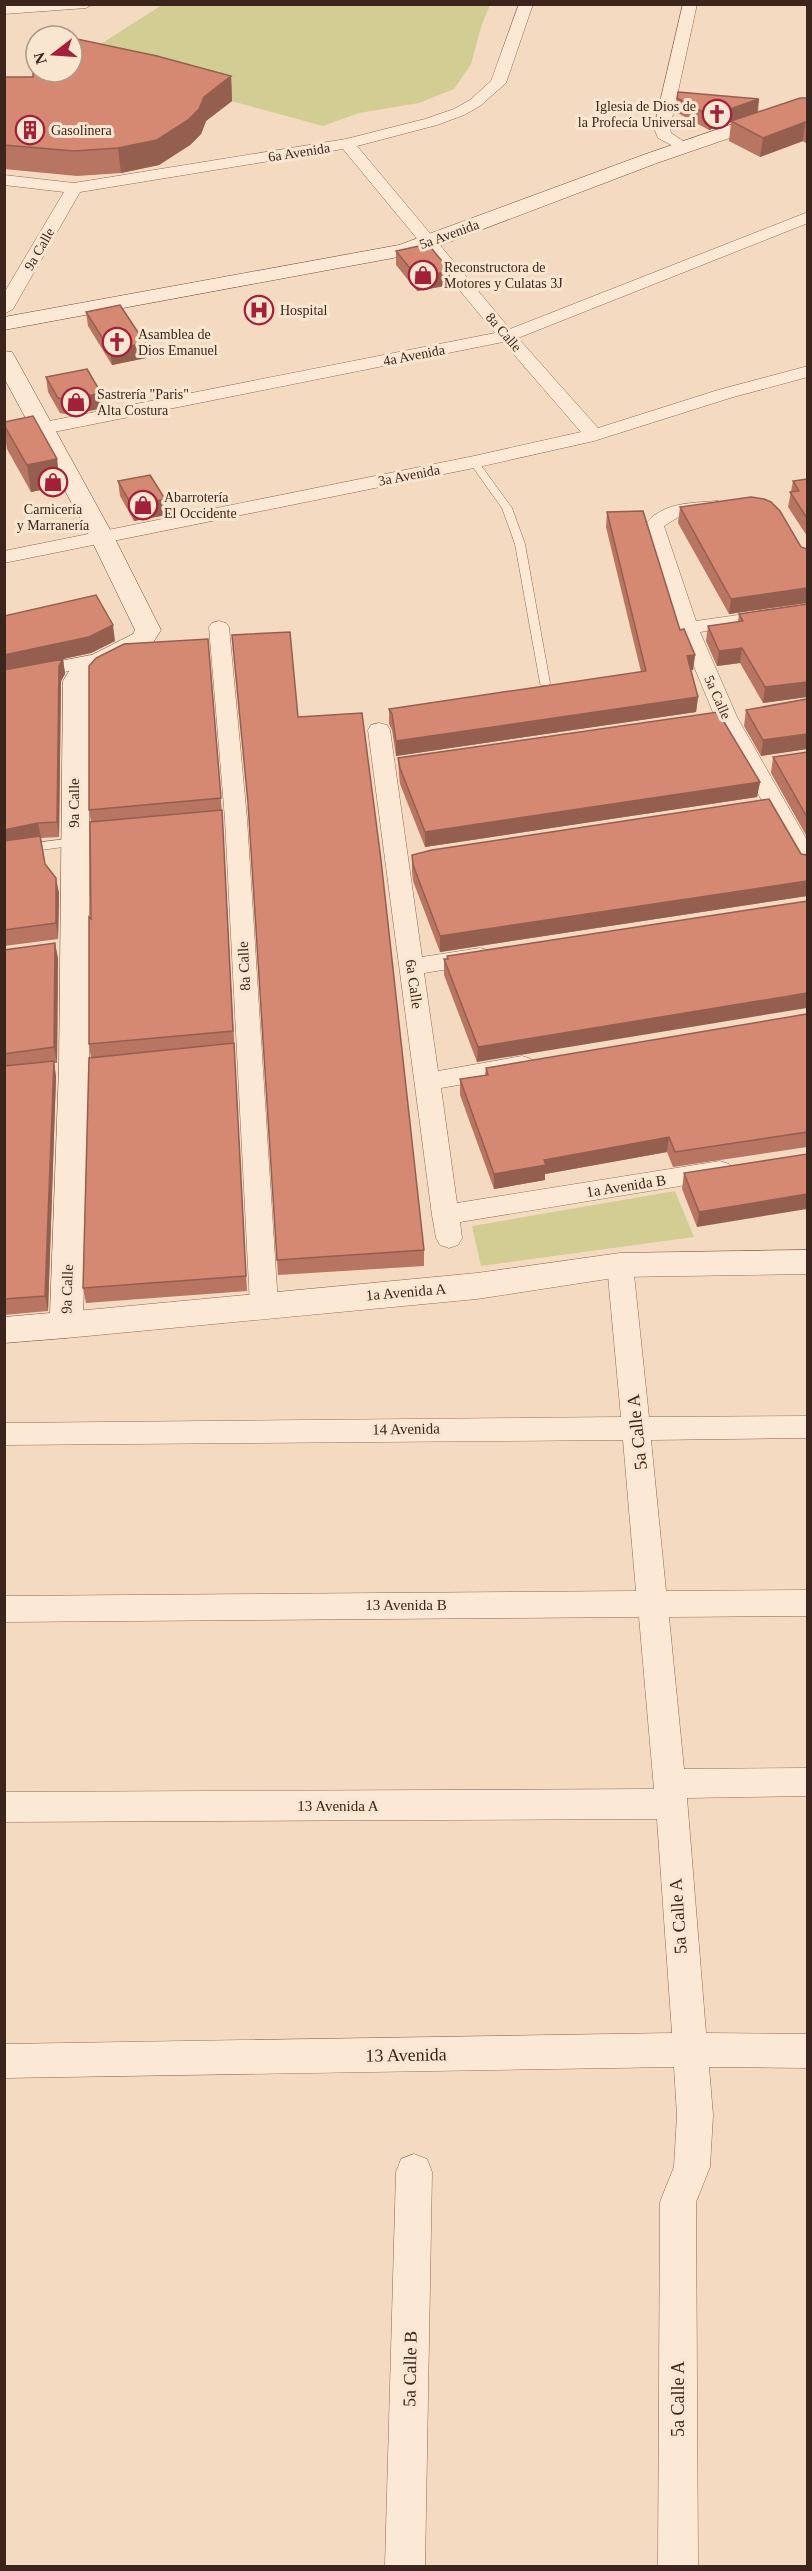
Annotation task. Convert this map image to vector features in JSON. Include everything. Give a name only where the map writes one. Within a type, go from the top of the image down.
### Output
[{"type":"main road","name":"5a Avenida","points":[[4,324],[402,251],[807,104]]},
{"type":"main road","name":"9a Calle","points":[[4,357],[148,627],[143,639],[83,670],[76,681],[78,836],[63,948],[74,1067],[66,1325]]},
{"type":"main road","name":"1a Avenida A","points":[[4,1329],[477,1286],[620,1265],[807,1262]]},
{"type":"street","points":[[4,10],[86,4]]},
{"type":"street","name":"6a Avenida","points":[[4,180],[74,188],[347,144],[431,122],[459,112],[487,95],[498,83],[526,4]]},
{"type":"street","points":[[684,147],[664,135],[662,128],[690,4]]},
{"type":"street","name":"8a Calle","points":[[347,144],[507,336],[594,435]]},
{"type":"street","name":"9a Calle","points":[[4,309],[74,188]]},
{"type":"street","name":"4a Avenida","points":[[4,436],[507,336],[807,217]]},
{"type":"street","points":[[724,394],[807,352]]},
{"type":"street","name":"3a Avenida","points":[[4,557],[474,462],[594,435],[724,394],[807,371]]},
{"type":"street","name":"5a Calle","points":[[733,505],[674,512],[663,516],[654,526],[688,628],[726,717],[764,765],[778,810],[807,863]]},
{"type":"street","points":[[688,628],[807,611]]},
{"type":"street","name":"8a Calle","points":[[219,627],[243,1051],[264,1305]]},
{"type":"street","points":[[4,678],[102,659]]},
{"type":"street","points":[[703,720],[749,713]]},
{"type":"street","name":"6a Calle","points":[[379,730],[397,766],[410,859],[412,967],[447,1226]]},
{"type":"street","points":[[751,807],[807,812]]},
{"type":"street","points":[[412,967],[505,953]]},
{"type":"street","points":[[427,1082],[542,1062]]},
{"type":"street","name":"1a Avenida B","points":[[447,1226],[749,1167]]},
{"type":"street","name":"5a Calle A","points":[[620,1265],[670,1794],[694,2115],[692,2166],[678,2202],[678,2566]]},
{"type":"street","name":"14 Avenida","points":[[4,1434],[807,1426]]},
{"type":"street","name":"13 Avenida B","points":[[4,1609],[807,1603]]},
{"type":"street","name":"13 Avenida A","points":[[4,1807],[670,1794],[807,1782]]},
{"type":"street","name":"13 Avenida","points":[[4,2061],[688,2050],[807,2051]]},
{"type":"street","name":"5a Calle B","points":[[405,2566],[414,2172]]},
{"type":"lane","points":[[474,462],[507,508],[520,544],[545,683]]},
{"type":"lane","points":[[4,851],[78,836]]},
{"type":"shaded area","points":[[162,5],[490,5],[471,64],[454,89],[419,103],[359,113],[323,126],[84,63],[84,55]]},
{"type":"shaded area","points":[[675,1191],[694,1237],[481,1266],[472,1226]]},
{"type":"building","points":[[84,41],[157,56],[231,76],[204,97],[199,109],[188,120],[157,140],[118,148],[74,151],[4,145],[4,77],[24,77],[24,84],[84,84]]},
{"type":"building","points":[[678,92],[759,99],[710,116],[677,98]]},
{"type":"building","points":[[800,98],[807,98],[807,123],[763,138],[731,121]]},
{"type":"building","points":[[428,244],[450,271],[417,277],[396,251]]},
{"type":"building","points":[[120,305],[145,343],[110,350],[86,312]]},
{"type":"building","points":[[87,369],[101,393],[68,400],[58,398],[46,377]]},
{"type":"building","points":[[33,416],[57,459],[27,465],[4,422]]},
{"type":"building","points":[[150,475],[165,499],[132,506],[118,481]]},
{"type":"building","points":[[807,479],[807,518],[790,492],[799,491],[793,481]]},
{"type":"building","points":[[751,497],[771,502],[780,511],[801,547],[807,549],[807,588],[731,599],[680,507]]},
{"type":"building","points":[[643,511],[680,630],[684,629],[695,655],[687,656],[698,697],[396,741],[392,714],[389,709],[646,671],[607,512]]},
{"type":"building","points":[[96,595],[113,625],[89,637],[4,655],[4,616]]},
{"type":"building","points":[[807,604],[807,682],[765,687],[742,648],[719,651],[708,626],[743,621],[739,614]]},
{"type":"building","points":[[290,632],[298,717],[362,713],[381,860],[424,1250],[277,1260],[248,803],[232,635]]},
{"type":"building","points":[[208,639],[221,798],[89,810],[89,666],[96,658],[124,644]]},
{"type":"building","points":[[63,659],[59,666],[57,822],[38,823],[4,830],[4,670]]},
{"type":"building","points":[[807,699],[807,734],[763,740],[746,710]]},
{"type":"building","points":[[718,712],[760,782],[425,832],[398,758]]},
{"type":"building","points":[[807,752],[807,817],[773,757]]},
{"type":"building","points":[[769,799],[801,854],[807,855],[807,881],[440,936],[413,865],[412,855],[432,850]]},
{"type":"building","points":[[222,810],[233,1031],[89,1044],[90,822]]},
{"type":"building","points":[[40,836],[45,864],[56,878],[56,923],[4,930],[4,841]]},
{"type":"building","points":[[807,901],[807,993],[478,1047],[444,959],[448,959],[447,956]]},
{"type":"building","points":[[55,943],[54,1047],[4,1054],[4,950]]},
{"type":"building","points":[[807,1014],[807,1132],[675,1152],[669,1137],[544,1160],[546,1165],[494,1174],[460,1079],[488,1075],[486,1068]]},
{"type":"building","points":[[234,1043],[246,1276],[83,1288],[89,1058]]},
{"type":"building","points":[[54,1061],[45,1296],[4,1299],[4,1066]]},
{"type":"building","points":[[807,1154],[807,1194],[699,1212],[684,1173]]},
{"type":"place","name":"Iglesia de Dios de la Profecía Universal","points":[[717,114]]},
{"type":"place","name":"Gasolinera","points":[[30,130]]},
{"type":"place","name":"Reconstructora de Motores y Culatas 3J","points":[[423,275]]},
{"type":"place","name":"Hospital","points":[[259,310]]},
{"type":"place","name":"Asamblea de Dios Emanuel","points":[[117,342]]},
{"type":"place","name":"Sastrería \"Paris\" Alta Costura","points":[[76,402]]},
{"type":"place","name":"Carnicería y Marranería","points":[[53,482]]},
{"type":"place","name":"Abarrotería El Occidente","points":[[143,505]]}]
